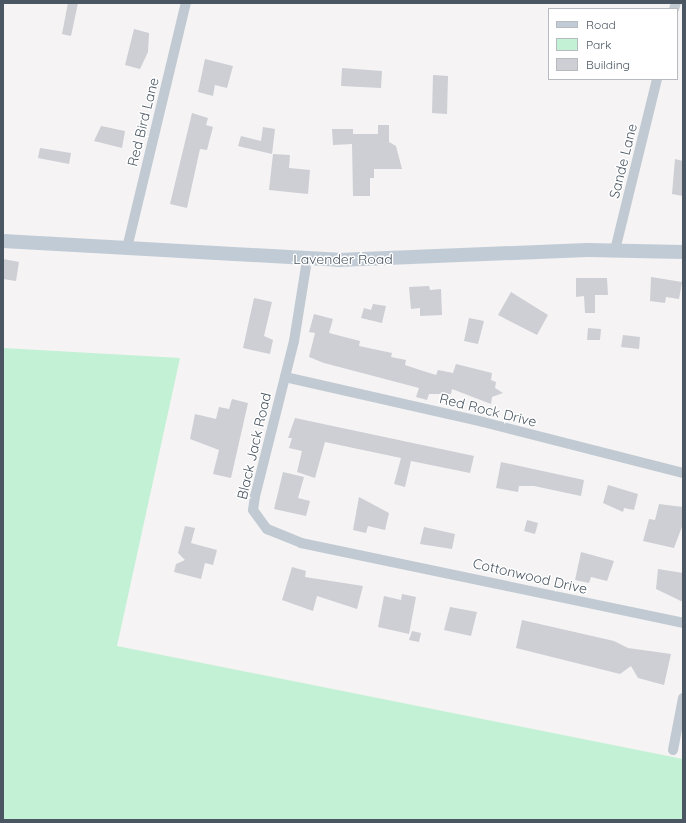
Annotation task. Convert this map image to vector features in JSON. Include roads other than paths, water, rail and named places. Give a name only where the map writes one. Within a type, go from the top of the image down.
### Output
[{"type":"street","name":"Red Bird Lane","points":[[127,248],[186,3]]},
{"type":"street","name":"Sande Lane","points":[[615,250],[657,80]]},
{"type":"street","name":"Lavender Road","points":[[3,241],[307,260],[615,250],[683,252]]},
{"type":"street","name":"Black Jack Road","points":[[307,260],[285,377],[254,510],[267,529],[281,537],[371,557]]},
{"type":"street","name":"Red Rock Drive","points":[[285,377],[483,422],[683,473]]},
{"type":"street","name":"Cottonwood Drive","points":[[371,557],[683,623]]},
{"type":"street","points":[[673,750],[683,698]]}]
